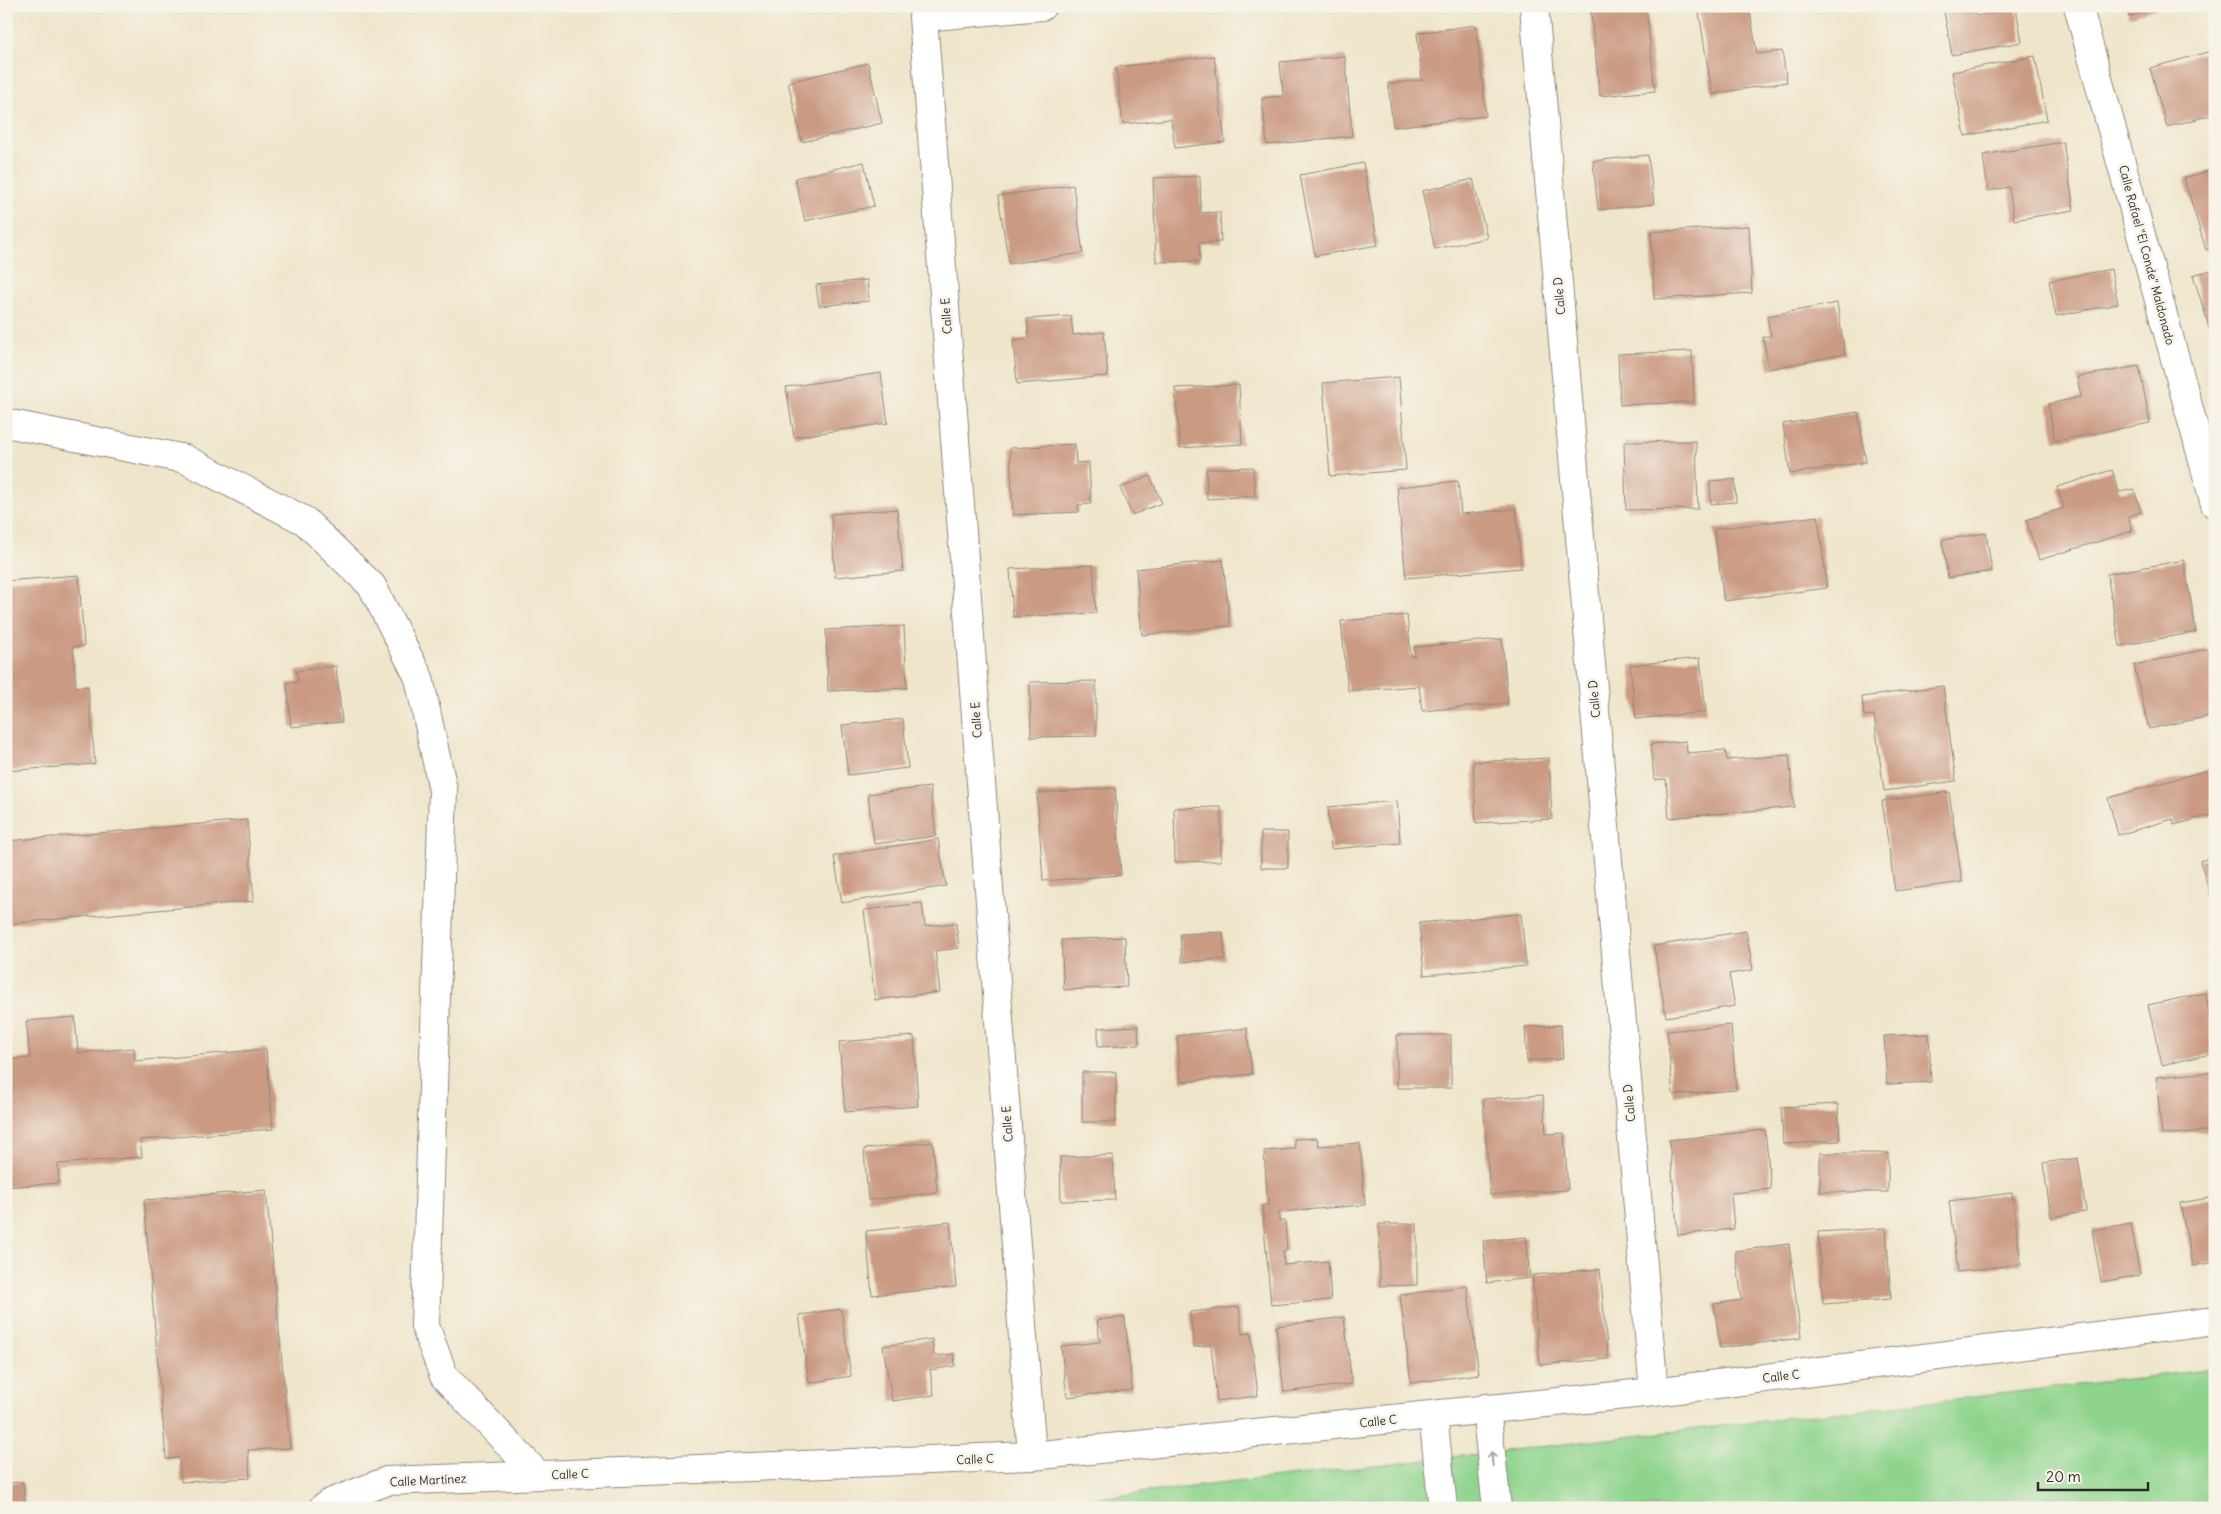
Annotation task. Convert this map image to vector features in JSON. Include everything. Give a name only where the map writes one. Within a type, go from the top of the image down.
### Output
[{"type":"street","name":"Calle E","points":[[1032,1456],[924,17],[1042,6]]},
{"type":"street","name":"Calle D","points":[[1534,6],[1654,1392]]},
{"type":"street","name":"Calle Rafael \"El Conde\" Maldonado","points":[[2078,6],[2215,504]]},
{"type":"street","points":[[6,423],[185,459],[305,521],[372,586],[419,678],[442,790],[425,1326],[444,1376],[538,1475]]},
{"type":"street","name":"Calle C","points":[[538,1475],[1032,1456],[1654,1392],[2215,1321]]},
{"type":"street","points":[[1486,1408],[1497,1508]]},
{"type":"street","points":[[1433,1415],[1443,1508]]},
{"type":"street","name":"Calle Martínez","points":[[323,1508],[330,1502],[388,1481],[538,1475]]},
{"type":"green space","points":[[2215,1369],[2215,1508],[1010,1508]]},
{"type":"building","points":[[1590,6],[1646,6],[1655,91],[1600,96]]},
{"type":"building","points":[[1698,6],[1749,6],[1757,54],[1782,51],[1787,82],[1712,94]]},
{"type":"building","points":[[1943,6],[1974,6],[1976,16],[2016,8],[2022,42],[1952,55]]},
{"type":"building","points":[[2126,6],[2159,6],[2159,7],[2129,17]]},
{"type":"building","points":[[1476,25],[1486,116],[1393,127],[1388,84],[1422,80],[1417,33]]},
{"type":"building","points":[[2215,50],[2215,114],[2167,127],[2150,68]]},
{"type":"building","points":[[1214,56],[1225,142],[1175,148],[1171,119],[1123,124],[1116,67]]},
{"type":"building","points":[[1345,56],[1352,136],[1267,145],[1262,98],[1283,96],[1280,62]]},
{"type":"building","points":[[2035,56],[2047,120],[1965,136],[1952,72]]},
{"type":"building","points":[[868,63],[882,123],[802,142],[788,82]]},
{"type":"building","points":[[2063,142],[2074,210],[2014,220],[2009,187],[1988,191],[1983,155]]},
{"type":"building","points":[[1648,155],[1654,204],[1598,210],[1593,161]]},
{"type":"building","points":[[864,162],[874,206],[805,221],[795,178]]},
{"type":"building","points":[[1363,163],[1378,245],[1315,256],[1300,175]]},
{"type":"building","points":[[2215,169],[2215,247],[2206,250],[2184,178]]},
{"type":"building","points":[[1200,176],[1201,213],[1220,212],[1221,242],[1199,243],[1200,261],[1156,262],[1153,178]]},
{"type":"building","points":[[1473,179],[1487,238],[1435,249],[1422,191]]},
{"type":"building","points":[[1073,185],[1083,253],[1009,264],[998,196]]},
{"type":"building","points":[[1749,226],[1752,293],[1654,299],[1651,232]]},
{"type":"building","points":[[2111,269],[2118,304],[2056,316],[2049,281]]},
{"type":"building","points":[[2215,269],[2215,335],[2212,336],[2193,275]]},
{"type":"building","points":[[867,280],[869,301],[819,306],[816,285]]},
{"type":"building","points":[[1837,303],[1845,354],[1769,369],[1763,337],[1771,336],[1767,316]]},
{"type":"building","points":[[1071,316],[1073,335],[1104,332],[1108,376],[1017,384],[1013,340],[1029,338],[1027,319]]},
{"type":"building","points":[[1692,351],[1694,402],[1620,405],[1618,354]]},
{"type":"building","points":[[2139,366],[2150,423],[2055,441],[2048,404],[2081,397],[2077,377]]},
{"type":"building","points":[[881,373],[888,423],[794,437],[786,387]]},
{"type":"building","points":[[1399,377],[1406,470],[1330,476],[1323,383]]},
{"type":"building","points":[[1239,385],[1242,444],[1180,448],[1175,388]]},
{"type":"building","points":[[1858,412],[1866,462],[1790,474],[1783,424]]},
{"type":"building","points":[[1696,441],[1698,509],[1626,510],[1624,442]]},
{"type":"building","points":[[1075,444],[1076,463],[1089,462],[1091,504],[1078,505],[1079,512],[1013,515],[1010,448]]},
{"type":"building","points":[[1253,467],[1255,496],[1207,499],[1206,469]]},
{"type":"building","points":[[2112,470],[2119,492],[2134,489],[2141,512],[2128,516],[2132,531],[2039,560],[2026,520],[2064,508],[2057,487]]},
{"type":"building","points":[[1150,476],[1162,503],[1132,515],[1120,488]]},
{"type":"building","points":[[1735,479],[1736,502],[1711,504],[1710,481]]},
{"type":"building","points":[[1458,481],[1461,514],[1516,509],[1521,568],[1406,578],[1397,487]]},
{"type":"building","points":[[897,509],[903,571],[835,577],[831,514]]},
{"type":"building","points":[[1818,516],[1827,588],[1724,601],[1714,529]]},
{"type":"building","points":[[1986,533],[1992,571],[1948,578],[1942,540]]},
{"type":"building","points":[[1223,560],[1230,626],[1142,635],[1136,569]]},
{"type":"building","points":[[2184,560],[2196,632],[2120,646],[2107,574]]},
{"type":"building","points":[[1093,565],[1096,613],[1013,617],[1010,569]]},
{"type":"building","points":[[79,575],[84,646],[73,647],[76,687],[88,686],[95,764],[6,771],[6,581]]},
{"type":"building","points":[[1407,615],[1411,656],[1415,656],[1414,647],[1502,639],[1508,703],[1422,711],[1419,686],[1348,691],[1341,621]]},
{"type":"building","points":[[904,626],[907,688],[828,691],[826,630]]},
{"type":"building","points":[[2207,649],[2215,681],[2215,715],[2149,729],[2134,665]]},
{"type":"building","points":[[1700,658],[1706,712],[1636,719],[1630,665]]},
{"type":"building","points":[[336,666],[342,722],[291,727],[287,683],[298,682],[296,671]]},
{"type":"building","points":[[1096,681],[1096,736],[1031,737],[1030,682]]},
{"type":"building","points":[[1943,686],[1956,781],[1884,791],[1874,715],[1864,716],[1862,697]]},
{"type":"building","points":[[903,719],[908,768],[848,775],[842,725]]},
{"type":"building","points":[[1686,741],[1687,753],[1725,750],[1727,760],[1789,755],[1794,807],[1669,818],[1666,779],[1654,780],[1651,744]]},
{"type":"building","points":[[1549,758],[1552,819],[1476,823],[1473,762]]},
{"type":"building","points":[[2215,768],[2215,814],[2174,825],[2173,819],[2118,835],[2108,798]]},
{"type":"building","points":[[930,787],[936,836],[874,844],[868,794]]},
{"type":"building","points":[[1115,788],[1121,875],[1043,881],[1037,793]]},
{"type":"building","points":[[1949,792],[1962,882],[1895,891],[1882,801]]},
{"type":"building","points":[[1397,801],[1400,843],[1331,849],[1328,807]]},
{"type":"building","points":[[1221,807],[1221,861],[1175,862],[1174,808]]},
{"type":"building","points":[[247,820],[254,901],[6,924],[6,841]]},
{"type":"building","points":[[1261,832],[1288,832],[1288,868],[1261,868]]},
{"type":"building","points":[[938,839],[946,886],[842,903],[834,856]]},
{"type":"building","points":[[2215,856],[2215,906],[2214,906],[2200,861]]},
{"type":"building","points":[[922,903],[925,926],[956,923],[959,948],[935,951],[940,992],[875,1000],[864,910]]},
{"type":"building","points":[[1521,914],[1526,966],[1424,975],[1419,923]]},
{"type":"building","points":[[1746,931],[1753,970],[1729,974],[1735,1006],[1666,1017],[1654,946]]},
{"type":"building","points":[[1223,932],[1225,959],[1182,962],[1180,934]]},
{"type":"building","points":[[1125,937],[1127,987],[1064,990],[1061,940]]},
{"type":"building","points":[[2205,993],[2215,1038],[2215,1053],[2162,1065],[2148,1005]]},
{"type":"building","points":[[75,1017],[78,1053],[134,1048],[135,1061],[266,1049],[273,1129],[140,1140],[142,1157],[58,1164],[59,1183],[6,1187],[6,1060],[30,1058],[26,1021]]},
{"type":"building","points":[[1561,1025],[1563,1059],[1527,1061],[1525,1027]]},
{"type":"building","points":[[1731,1025],[1736,1090],[1673,1095],[1667,1031]]},
{"type":"building","points":[[1138,1026],[1139,1045],[1098,1047],[1098,1028]]},
{"type":"building","points":[[1247,1028],[1252,1074],[1181,1082],[1177,1036]]},
{"type":"building","points":[[1929,1034],[1931,1082],[1887,1084],[1884,1036]]},
{"type":"building","points":[[1397,1035],[1451,1035],[1451,1088],[1397,1088]]},
{"type":"building","points":[[914,1036],[918,1106],[845,1112],[839,1042]]},
{"type":"building","points":[[1082,1072],[1116,1072],[1116,1122],[1082,1122]]},
{"type":"building","points":[[2215,1072],[2215,1130],[2162,1135],[2156,1077]]},
{"type":"building","points":[[1543,1095],[1546,1134],[1564,1133],[1568,1190],[1490,1195],[1483,1099]]},
{"type":"building","points":[[1838,1104],[1840,1141],[1783,1144],[1781,1107]]},
{"type":"building","points":[[1765,1130],[1771,1189],[1731,1193],[1734,1229],[1678,1235],[1669,1140]]},
{"type":"building","points":[[1317,1138],[1319,1146],[1360,1143],[1365,1205],[1279,1212],[1279,1221],[1285,1221],[1287,1251],[1283,1251],[1284,1265],[1328,1261],[1331,1300],[1271,1305],[1262,1205],[1268,1205],[1264,1151],[1295,1149],[1294,1139]]},
{"type":"building","points":[[933,1142],[937,1193],[868,1200],[864,1149]]},
{"type":"building","points":[[1820,1153],[1888,1153],[1888,1192],[1820,1192]]},
{"type":"building","points":[[1113,1155],[1115,1200],[1061,1201],[1060,1157]]},
{"type":"building","points":[[2078,1158],[2086,1212],[2051,1217],[2043,1163]]},
{"type":"building","points":[[266,1190],[290,1448],[248,1450],[250,1478],[181,1482],[179,1458],[166,1459],[144,1200]]},
{"type":"building","points":[[2012,1193],[2021,1264],[1958,1272],[1949,1201]]},
{"type":"building","points":[[2215,1197],[2215,1262],[2193,1266],[2180,1203]]},
{"type":"building","points":[[950,1222],[956,1287],[872,1295],[866,1231]]},
{"type":"building","points":[[2131,1223],[2140,1275],[2101,1282],[2092,1230]]},
{"type":"building","points":[[1379,1224],[1417,1224],[1417,1285],[1380,1286]]},
{"type":"building","points":[[1886,1228],[1891,1299],[1823,1304],[1818,1232]]},
{"type":"building","points":[[1526,1237],[1530,1278],[1487,1283],[1483,1241]]},
{"type":"building","points":[[1789,1244],[1801,1338],[1720,1348],[1714,1304],[1742,1300],[1735,1251]]},
{"type":"building","points":[[1600,1269],[1608,1359],[1540,1365],[1532,1275]]},
{"type":"building","points":[[1467,1286],[1479,1374],[1411,1383],[1400,1295]]},
{"type":"building","points":[[1239,1307],[1242,1334],[1251,1333],[1258,1396],[1217,1401],[1211,1345],[1194,1347],[1190,1312]]},
{"type":"building","points":[[841,1309],[851,1376],[809,1383],[799,1315]]},
{"type":"building","points":[[1125,1317],[1132,1390],[1067,1397],[1061,1346],[1100,1342],[1097,1320]]},
{"type":"building","points":[[1344,1317],[1352,1384],[1284,1392],[1276,1326]]},
{"type":"building","points":[[932,1339],[934,1356],[954,1354],[955,1366],[930,1370],[934,1395],[892,1401],[883,1346]]},
{"type":"building","points":[[23,1482],[25,1508],[6,1508],[6,1483]]}]
